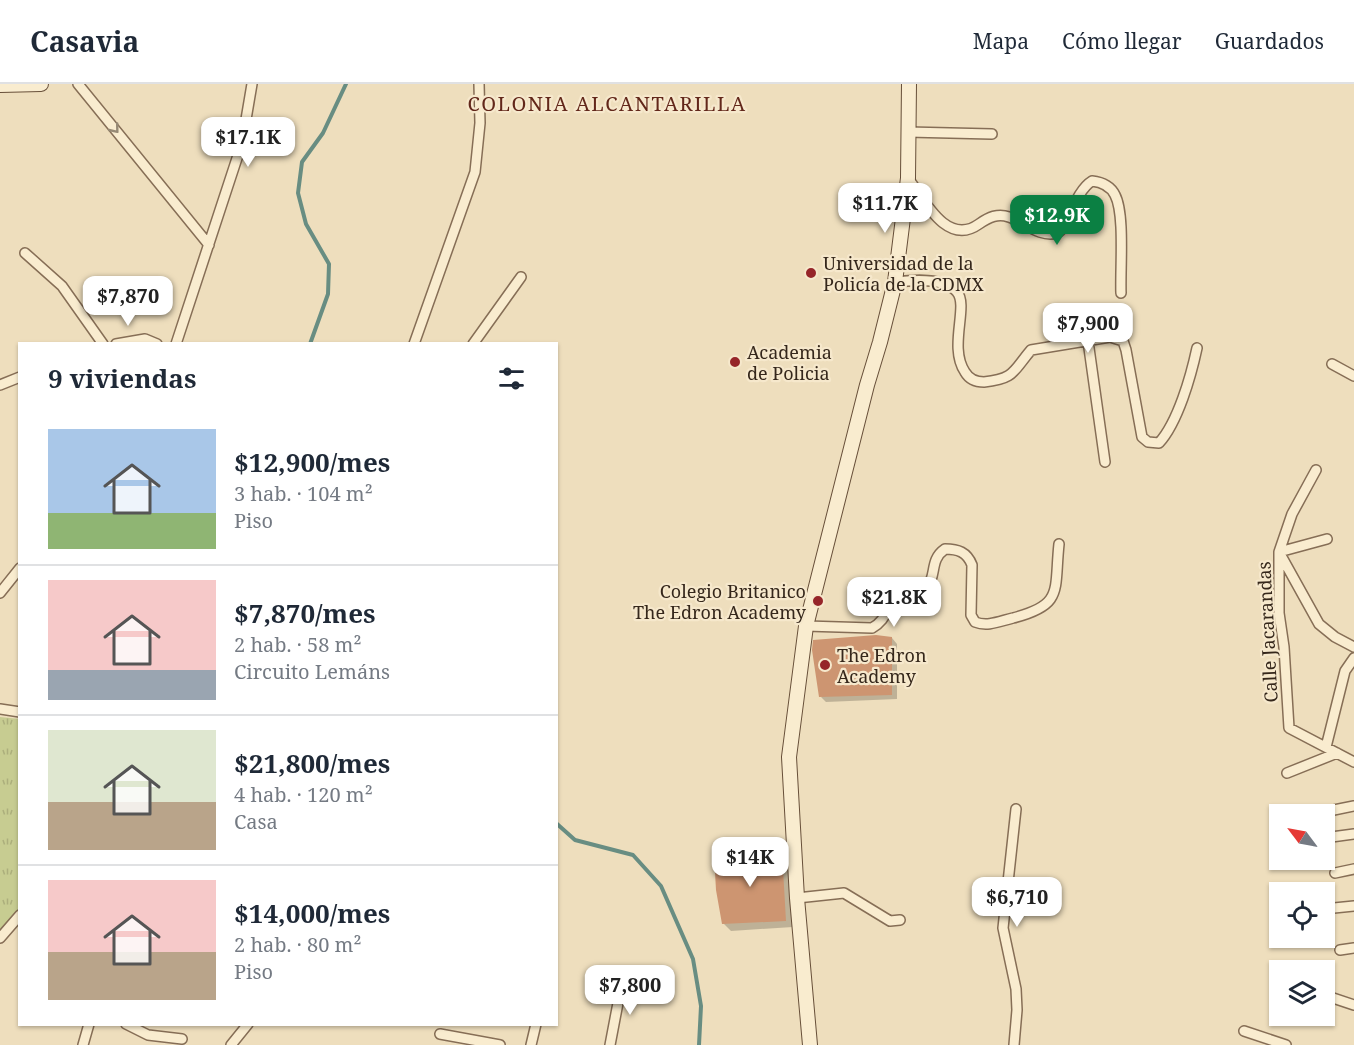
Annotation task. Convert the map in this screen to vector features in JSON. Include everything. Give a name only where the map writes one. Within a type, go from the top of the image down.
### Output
[{"type":"main road","points":[[0,85],[41,84]]},
{"type":"main road","points":[[810,1045],[796,898],[789,757],[808,620],[895,282],[908,178],[909,84]]},
{"type":"street","points":[[78,84],[209,245]]},
{"type":"street","points":[[177,342],[242,143],[252,84]]},
{"type":"street","points":[[415,342],[475,172],[480,123],[479,84]]},
{"type":"street","points":[[908,132],[992,134]]},
{"type":"street","points":[[908,178],[940,222],[954,229],[966,230],[996,215],[1009,217],[1033,229],[1049,233],[1058,232],[1064,227],[1083,186],[1092,181],[1103,183],[1114,193],[1120,210],[1121,293]]},
{"type":"street","points":[[25,253],[62,286],[101,342]]},
{"type":"street","points":[[474,342],[521,277]]},
{"type":"street","points":[[895,282],[930,281],[950,286],[959,293],[961,302],[958,361],[968,377],[979,382],[1001,380],[1011,375],[1031,350],[1088,340],[1110,338],[1123,341],[1142,437],[1148,442],[1159,443],[1165,437],[1176,413],[1197,348]]},
{"type":"street","points":[[128,342],[145,339],[152,342]]},
{"type":"street","points":[[1088,340],[1105,462]]},
{"type":"street","points":[[1332,364],[1354,376]]},
{"type":"street","points":[[0,385],[18,378]]},
{"type":"street","name":"Calle Jacarandas","points":[[1316,470],[1292,514],[1279,552],[1279,613],[1284,647],[1289,728],[1354,762]]},
{"type":"street","points":[[1327,539],[1279,552],[1319,624],[1335,637],[1354,647]]},
{"type":"street","points":[[808,620],[872,628],[879,625],[894,601],[925,589],[929,585],[935,561],[945,549],[959,550],[972,565],[970,615],[975,622],[990,624],[1035,613],[1047,605],[1054,595],[1059,544]]},
{"type":"street","points":[[0,593],[18,570]]},
{"type":"street","points":[[1326,747],[1345,671],[1354,658]]},
{"type":"street","points":[[0,709],[18,712]]},
{"type":"street","points":[[1287,773],[1336,753]]},
{"type":"street","points":[[1335,810],[1354,806]]},
{"type":"street","points":[[1014,1045],[1016,989],[1004,928],[1016,809]]},
{"type":"street","points":[[1335,837],[1354,834]]},
{"type":"street","points":[[1335,873],[1354,869]]},
{"type":"street","points":[[796,898],[844,893],[890,921],[900,920]]},
{"type":"street","points":[[1335,908],[1354,906]]},
{"type":"street","points":[[0,938],[18,917]]},
{"type":"street","points":[[1340,950],[1354,948]]},
{"type":"street","points":[[610,1045],[622,982]]},
{"type":"street","points":[[1335,998],[1354,1005]]},
{"type":"street","points":[[83,1045],[88,1026]]},
{"type":"street","points":[[130,1026],[148,1035],[182,1039]]},
{"type":"street","points":[[231,1045],[246,1026]]},
{"type":"street","points":[[531,1045],[536,1026]]},
{"type":"street","points":[[1244,1031],[1286,1045]]},
{"type":"street","points":[[440,1034],[500,1045]]},
{"type":"green space","points":[[0,717],[18,719],[18,910],[0,930]]},
{"type":"building","points":[[876,635],[892,637],[892,695],[819,697],[812,650],[813,640]]},
{"type":"building","points":[[782,852],[786,921],[722,924],[716,890],[714,855]]},
{"type":"waterway","points":[[311,342],[328,294],[329,264],[306,224],[298,193],[302,162],[323,133],[346,84]]},
{"type":"waterway","points":[[558,825],[575,840],[633,855],[661,886],[693,959],[701,1006],[699,1045]]},
{"type":"place","name":"Universidad de la Policía de la CDMX","points":[[811,273]]},
{"type":"place","name":"Academia de Policia","points":[[735,362]]},
{"type":"place","name":"Colegio Britanico The Edron Academy","points":[[818,601]]},
{"type":"place","name":"The Edron Academy","points":[[825,665]]},
{"type":"district","name":"COLONIA ALCANTARILLA","points":[[607,103]]}]
